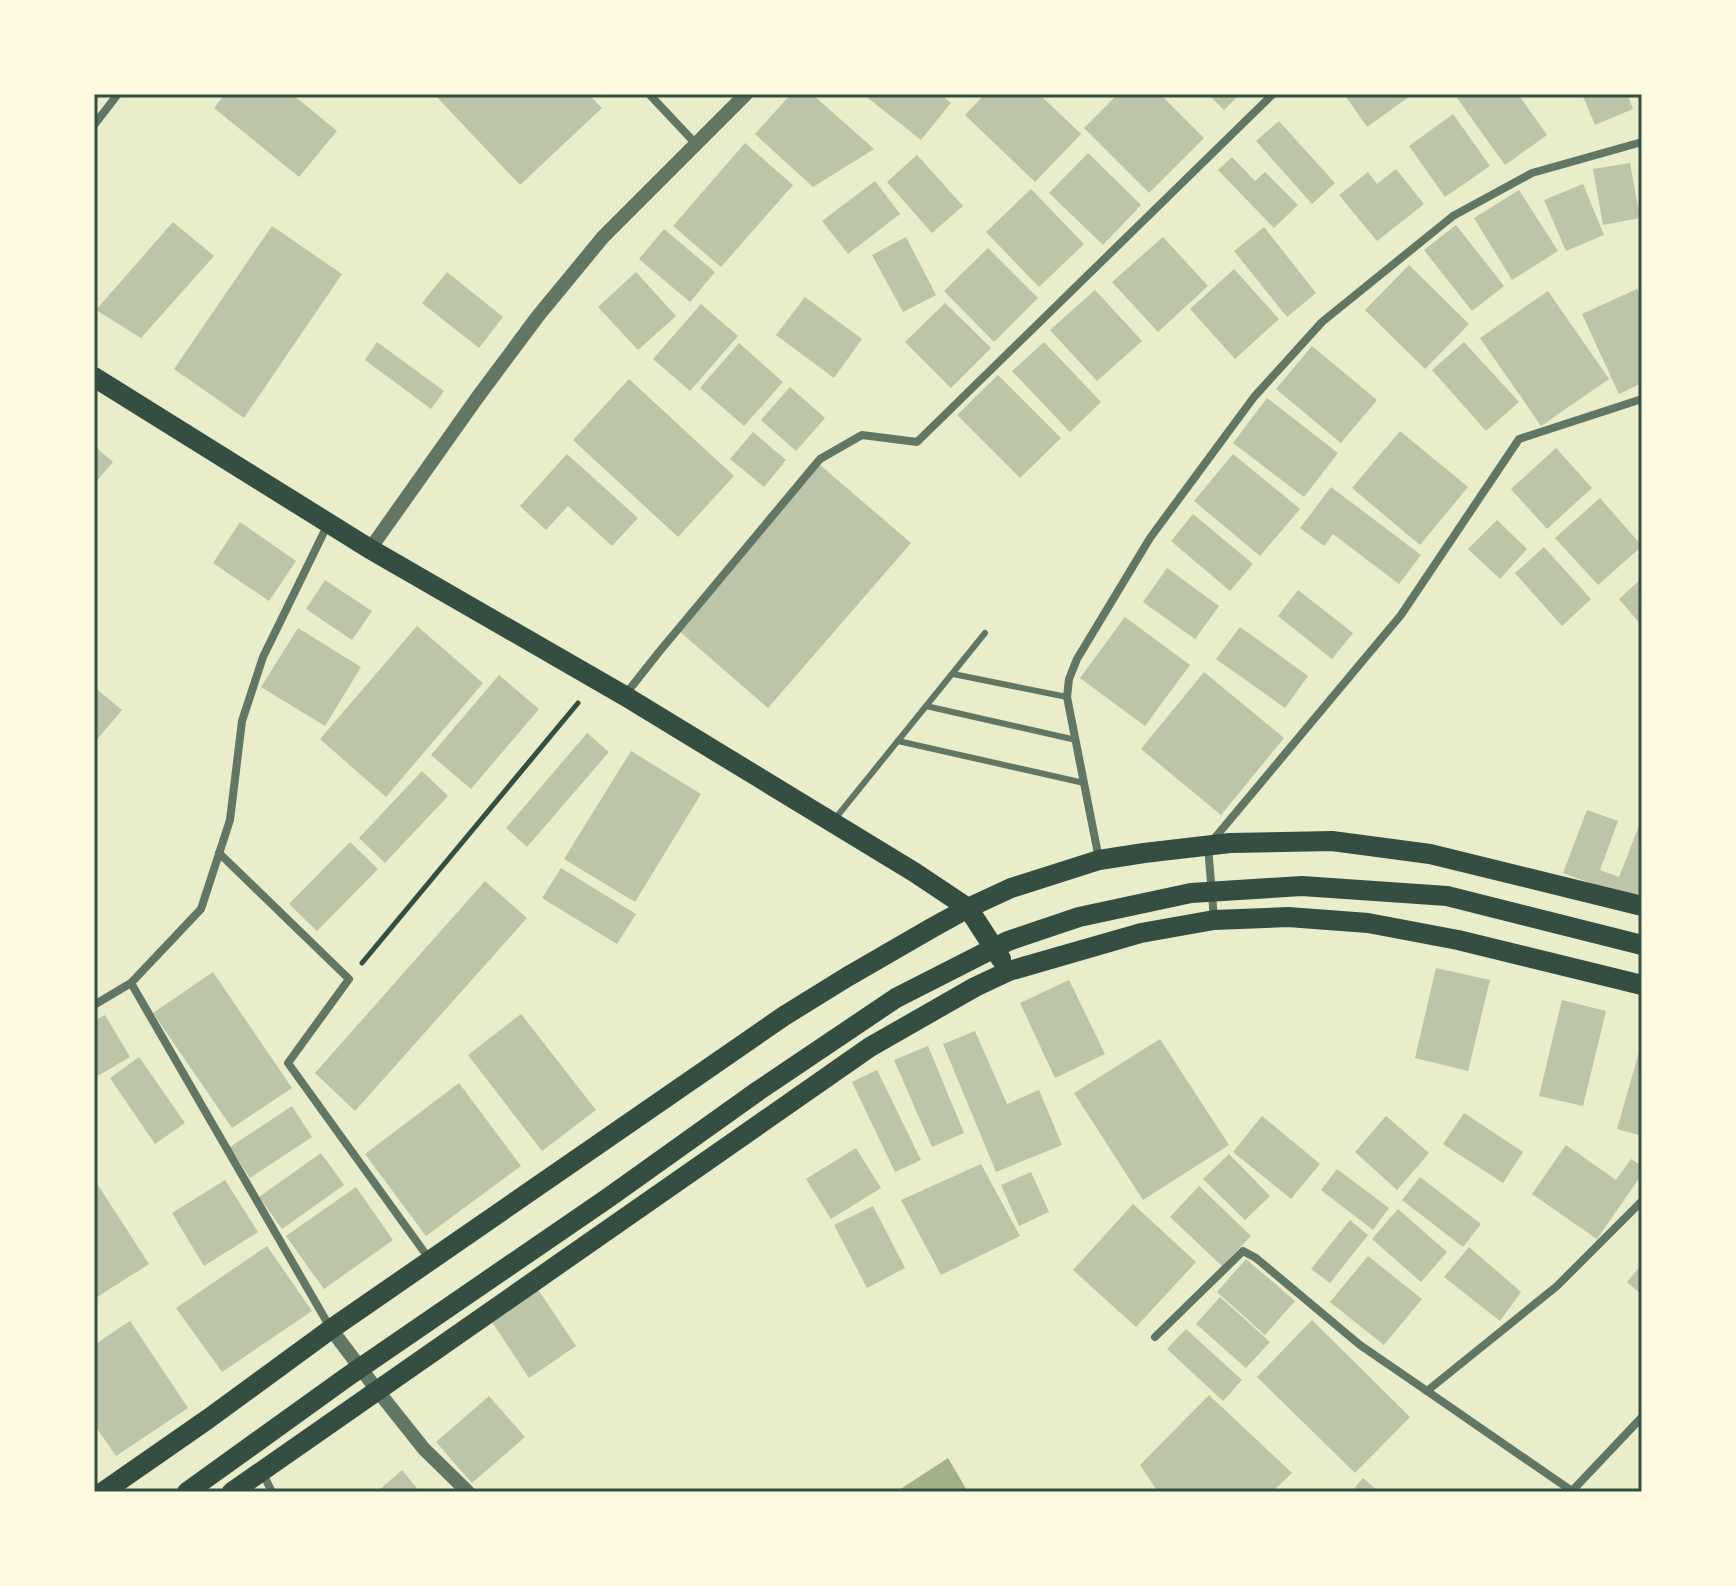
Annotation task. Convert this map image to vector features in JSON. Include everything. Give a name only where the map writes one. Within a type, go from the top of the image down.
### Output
[{"type":"main road","points":[[94,377],[370,549],[625,696],[914,872],[968,908],[1009,971]]},
{"type":"main road","points":[[103,1492],[331,1329],[784,1016],[968,908],[1011,888],[1099,860],[1230,843],[1332,841],[1430,854],[1642,906]]},
{"type":"main road","points":[[187,1492],[347,1377],[896,998],[1008,941],[1079,917],[1191,893],[1302,886],[1447,896],[1642,945]]},
{"type":"main road","points":[[232,1492],[870,1047],[1009,971],[1141,933],[1214,920],[1288,917],[1368,923],[1458,940],[1642,985]]},
{"type":"street","points":[[94,125],[118,94]]},
{"type":"street","points":[[649,94],[696,144]]},
{"type":"street","points":[[370,549],[538,316],[603,237],[746,94]]},
{"type":"street","points":[[625,696],[820,459],[862,435],[917,442],[1273,94]]},
{"type":"street","points":[[1099,860],[1067,697],[1069,679],[1077,659],[1150,538],[1254,397],[1322,322],[1453,216],[1532,173],[1642,142]]},
{"type":"street","points":[[1214,920],[1208,846],[1401,615],[1519,439],[1642,399]]},
{"type":"street","points":[[94,1005],[131,983],[201,909],[230,820],[246,708],[263,657],[329,523]]},
{"type":"street","points":[[219,853],[349,979],[288,1063],[430,1260]]},
{"type":"street","points":[[131,983],[331,1329],[424,1449],[468,1492]]},
{"type":"street","points":[[1427,1391],[1557,1286],[1642,1201]]},
{"type":"street","points":[[1155,1337],[1243,1251],[1256,1258],[1360,1345],[1572,1492],[1642,1417]]},
{"type":"street","points":[[262,1472],[272,1492]]},
{"type":"lane","points":[[831,823],[985,633]]},
{"type":"lane","points":[[953,674],[1067,697]]},
{"type":"lane","points":[[926,706],[1076,740]]},
{"type":"lane","points":[[898,741],[1084,783]]},
{"type":"path","points":[[349,979],[596,680]]},
{"type":"shaded area","points":[[948,1458],[968,1492],[896,1492]]},
{"type":"building","points":[[225,94],[292,94],[337,131],[299,177],[214,108]]},
{"type":"building","points":[[434,94],[588,94],[602,108],[520,185]]},
{"type":"building","points":[[791,94],[812,94],[874,149],[813,187],[755,134]]},
{"type":"building","points":[[871,94],[940,94],[951,103],[921,140],[868,98]]},
{"type":"building","points":[[985,94],[1039,94],[1081,134],[1035,182],[965,115]]},
{"type":"building","points":[[1118,94],[1160,94],[1204,138],[1149,193],[1084,128]]},
{"type":"building","points":[[1208,94],[1240,94],[1224,110]]},
{"type":"building","points":[[1344,94],[1413,94],[1367,127]]},
{"type":"building","points":[[1462,94],[1518,94],[1547,135],[1505,165],[1457,98]]},
{"type":"building","points":[[1582,94],[1627,94],[1633,109],[1595,125]]},
{"type":"building","points":[[1453,114],[1490,166],[1445,197],[1409,146]]},
{"type":"building","points":[[1279,121],[1335,183],[1312,204],[1256,141]]},
{"type":"building","points":[[745,143],[793,185],[721,267],[673,226]]},
{"type":"building","points":[[1088,153],[1141,205],[1103,245],[1049,193]]},
{"type":"building","points":[[917,155],[963,206],[932,233],[887,182]]},
{"type":"building","points":[[1232,157],[1255,181],[1265,172],[1298,205],[1274,228],[1218,170]]},
{"type":"building","points":[[1630,163],[1640,218],[1603,225],[1593,169]]},
{"type":"building","points":[[1396,169],[1424,204],[1377,241],[1339,195],[1368,172],[1377,184]]},
{"type":"building","points":[[875,181],[900,214],[848,254],[822,221]]},
{"type":"building","points":[[1583,184],[1604,235],[1566,251],[1544,200]]},
{"type":"building","points":[[1031,189],[1084,244],[1039,287],[986,232]]},
{"type":"building","points":[[1519,190],[1558,251],[1512,280],[1474,218]]},
{"type":"building","points":[[173,222],[214,256],[141,338],[96,310]]},
{"type":"building","points":[[1456,225],[1504,286],[1472,311],[1424,250]]},
{"type":"building","points":[[272,226],[342,274],[244,418],[174,369]]},
{"type":"building","points":[[1264,227],[1316,293],[1287,317],[1234,251]]},
{"type":"building","points":[[664,229],[715,272],[690,302],[639,259]]},
{"type":"building","points":[[906,237],[936,295],[903,312],[872,255]]},
{"type":"building","points":[[1163,237],[1208,286],[1158,332],[1112,282]]},
{"type":"building","points":[[988,248],[1038,298],[994,342],[944,291]]},
{"type":"building","points":[[1409,265],[1469,324],[1425,369],[1365,310]]},
{"type":"building","points":[[1234,269],[1279,319],[1235,359],[1190,309]]},
{"type":"building","points":[[447,272],[503,317],[479,348],[422,303]]},
{"type":"building","points":[[636,272],[676,316],[638,350],[598,307]]},
{"type":"building","points":[[1637,289],[1642,300],[1642,383],[1619,394],[1582,314]]},
{"type":"building","points":[[1095,290],[1142,341],[1097,381],[1050,330]]},
{"type":"building","points":[[1548,291],[1609,379],[1541,426],[1480,338]]},
{"type":"building","points":[[805,297],[862,339],[834,378],[776,335]]},
{"type":"building","points":[[945,303],[991,348],[951,388],[905,342]]},
{"type":"building","points":[[701,304],[738,336],[690,391],[653,359]]},
{"type":"building","points":[[377,342],[444,391],[431,409],[365,360]]},
{"type":"building","points":[[1044,342],[1101,402],[1070,432],[1012,371]]},
{"type":"building","points":[[1464,342],[1519,402],[1486,431],[1432,370]]},
{"type":"building","points":[[739,343],[783,382],[744,426],[700,388]]},
{"type":"building","points":[[1312,346],[1377,400],[1341,443],[1276,389]]},
{"type":"building","points":[[998,375],[1061,438],[1020,478],[957,415]]},
{"type":"building","points":[[629,379],[734,476],[678,537],[573,440]]},
{"type":"building","points":[[790,387],[825,418],[796,451],[761,420]]},
{"type":"building","points":[[1267,398],[1338,453],[1304,497],[1233,443]]},
{"type":"building","points":[[1400,431],[1468,487],[1420,545],[1352,488]]},
{"type":"building","points":[[753,432],[786,460],[764,487],[730,459]]},
{"type":"building","points":[[94,446],[113,462],[94,484]]},
{"type":"building","points":[[1556,448],[1592,488],[1547,529],[1511,489]]},
{"type":"building","points":[[567,454],[638,518],[612,546],[568,506],[546,530],[520,506]]},
{"type":"building","points":[[1233,454],[1300,509],[1260,556],[1194,501]]},
{"type":"building","points":[[820,465],[911,543],[768,708],[679,631]]},
{"type":"building","points":[[1331,487],[1421,555],[1399,584],[1333,534],[1324,546],[1300,528]]},
{"type":"building","points":[[1600,498],[1642,546],[1598,585],[1555,538]]},
{"type":"building","points":[[1193,514],[1253,564],[1230,591],[1171,541]]},
{"type":"building","points":[[1497,520],[1527,549],[1500,579],[1468,549]]},
{"type":"building","points":[[240,522],[296,561],[269,601],[213,563]]},
{"type":"building","points":[[1544,547],[1591,599],[1562,626],[1515,573]]},
{"type":"building","points":[[1167,568],[1219,606],[1195,639],[1143,602]]},
{"type":"building","points":[[1642,578],[1642,626],[1619,599]]},
{"type":"building","points":[[325,580],[372,611],[352,640],[306,609]]},
{"type":"building","points":[[1298,590],[1353,633],[1332,659],[1278,616]]},
{"type":"building","points":[[1125,617],[1190,665],[1145,726],[1080,678]]},
{"type":"building","points":[[417,626],[483,683],[386,797],[320,739]]},
{"type":"building","points":[[1240,627],[1308,676],[1285,708],[1216,659]]},
{"type":"building","points":[[298,628],[361,667],[325,726],[261,687]]},
{"type":"building","points":[[1204,672],[1284,738],[1221,815],[1141,749]]},
{"type":"building","points":[[499,675],[539,709],[471,789],[431,755]]},
{"type":"building","points":[[94,687],[122,710],[94,743]]},
{"type":"building","points":[[587,733],[609,752],[527,847],[506,828]]},
{"type":"building","points":[[631,751],[701,794],[635,902],[564,859]]},
{"type":"building","points":[[422,771],[448,796],[385,863],[359,838]]},
{"type":"building","points":[[1587,810],[1618,821],[1600,870],[1619,877],[1642,824],[1642,902],[1563,873]]},
{"type":"building","points":[[350,842],[378,869],[317,931],[289,904]]},
{"type":"building","points":[[561,868],[636,914],[617,944],[542,898]]},
{"type":"building","points":[[485,881],[527,918],[355,1111],[315,1073]]},
{"type":"building","points":[[1436,968],[1490,980],[1468,1071],[1415,1058]]},
{"type":"building","points":[[213,972],[292,1088],[232,1128],[153,1013]]},
{"type":"building","points":[[1069,980],[1105,1054],[1055,1078],[1020,1003]]},
{"type":"building","points":[[1562,1000],[1606,1011],[1583,1106],[1539,1096]]},
{"type":"building","points":[[521,1014],[596,1110],[542,1151],[468,1055]]},
{"type":"building","points":[[105,1015],[130,1057],[94,1078],[94,1021]]},
{"type":"building","points":[[975,1031],[1007,1104],[1039,1090],[1062,1145],[996,1172],[943,1044]]},
{"type":"building","points":[[1160,1039],[1229,1145],[1143,1200],[1074,1093]]},
{"type":"building","points":[[1642,1045],[1642,1136],[1617,1129]]},
{"type":"building","points":[[928,1046],[964,1133],[932,1147],[894,1060]]},
{"type":"building","points":[[139,1057],[185,1123],[155,1144],[110,1078]]},
{"type":"building","points":[[877,1070],[921,1160],[895,1172],[852,1082]]},
{"type":"building","points":[[459,1083],[521,1166],[426,1236],[365,1154]]},
{"type":"building","points":[[292,1106],[312,1137],[250,1178],[230,1147]]},
{"type":"building","points":[[1464,1113],[1523,1152],[1503,1183],[1443,1144]]},
{"type":"building","points":[[1262,1116],[1320,1164],[1291,1199],[1233,1152]]},
{"type":"building","points":[[1386,1116],[1429,1153],[1397,1190],[1355,1152]]},
{"type":"building","points":[[1566,1145],[1616,1180],[1631,1159],[1642,1166],[1642,1174],[1597,1239],[1532,1194]]},
{"type":"building","points":[[856,1148],[881,1188],[831,1219],[806,1179]]},
{"type":"building","points":[[321,1153],[344,1185],[282,1229],[259,1197]]},
{"type":"building","points":[[1229,1154],[1270,1196],[1245,1220],[1203,1179]]},
{"type":"building","points":[[981,1164],[1020,1236],[941,1275],[901,1200]]},
{"type":"building","points":[[1337,1169],[1389,1208],[1373,1230],[1321,1190]]},
{"type":"building","points":[[1031,1172],[1049,1212],[1019,1226],[1001,1185]]},
{"type":"building","points":[[1420,1177],[1481,1224],[1463,1247],[1402,1200]]},
{"type":"building","points":[[94,1179],[149,1264],[94,1299]]},
{"type":"building","points":[[225,1180],[258,1232],[204,1266],[172,1213]]},
{"type":"building","points":[[1199,1186],[1251,1236],[1222,1266],[1170,1217]]},
{"type":"building","points":[[356,1187],[393,1240],[324,1289],[286,1236]]},
{"type":"building","points":[[1133,1204],[1196,1262],[1136,1327],[1073,1270]]},
{"type":"building","points":[[873,1206],[905,1268],[867,1288],[834,1225]]},
{"type":"building","points":[[1398,1209],[1447,1252],[1421,1282],[1372,1239]]},
{"type":"building","points":[[1350,1220],[1368,1235],[1330,1283],[1311,1269]]},
{"type":"building","points":[[267,1246],[312,1311],[222,1372],[176,1308]]},
{"type":"building","points":[[1469,1247],[1521,1292],[1500,1321],[1444,1277]]},
{"type":"building","points":[[1368,1256],[1422,1299],[1384,1345],[1330,1302]]},
{"type":"building","points":[[1246,1259],[1295,1301],[1265,1335],[1217,1292]]},
{"type":"building","points":[[1642,1264],[1642,1295],[1627,1282]]},
{"type":"building","points":[[537,1288],[576,1346],[529,1378],[490,1319]]},
{"type":"building","points":[[1220,1297],[1270,1342],[1246,1368],[1196,1324]]},
{"type":"building","points":[[1312,1320],[1410,1417],[1355,1473],[1257,1377]]},
{"type":"building","points":[[130,1321],[188,1408],[116,1456],[94,1424],[94,1345]]},
{"type":"building","points":[[1186,1329],[1242,1380],[1223,1401],[1167,1349]]},
{"type":"building","points":[[1209,1395],[1292,1473],[1272,1492],[1158,1492],[1140,1465]]},
{"type":"building","points":[[489,1396],[525,1437],[472,1483],[436,1442]]},
{"type":"building","points":[[402,1470],[420,1492],[377,1492]]},
{"type":"building","points":[[1363,1478],[1379,1492],[1351,1492]]}]
